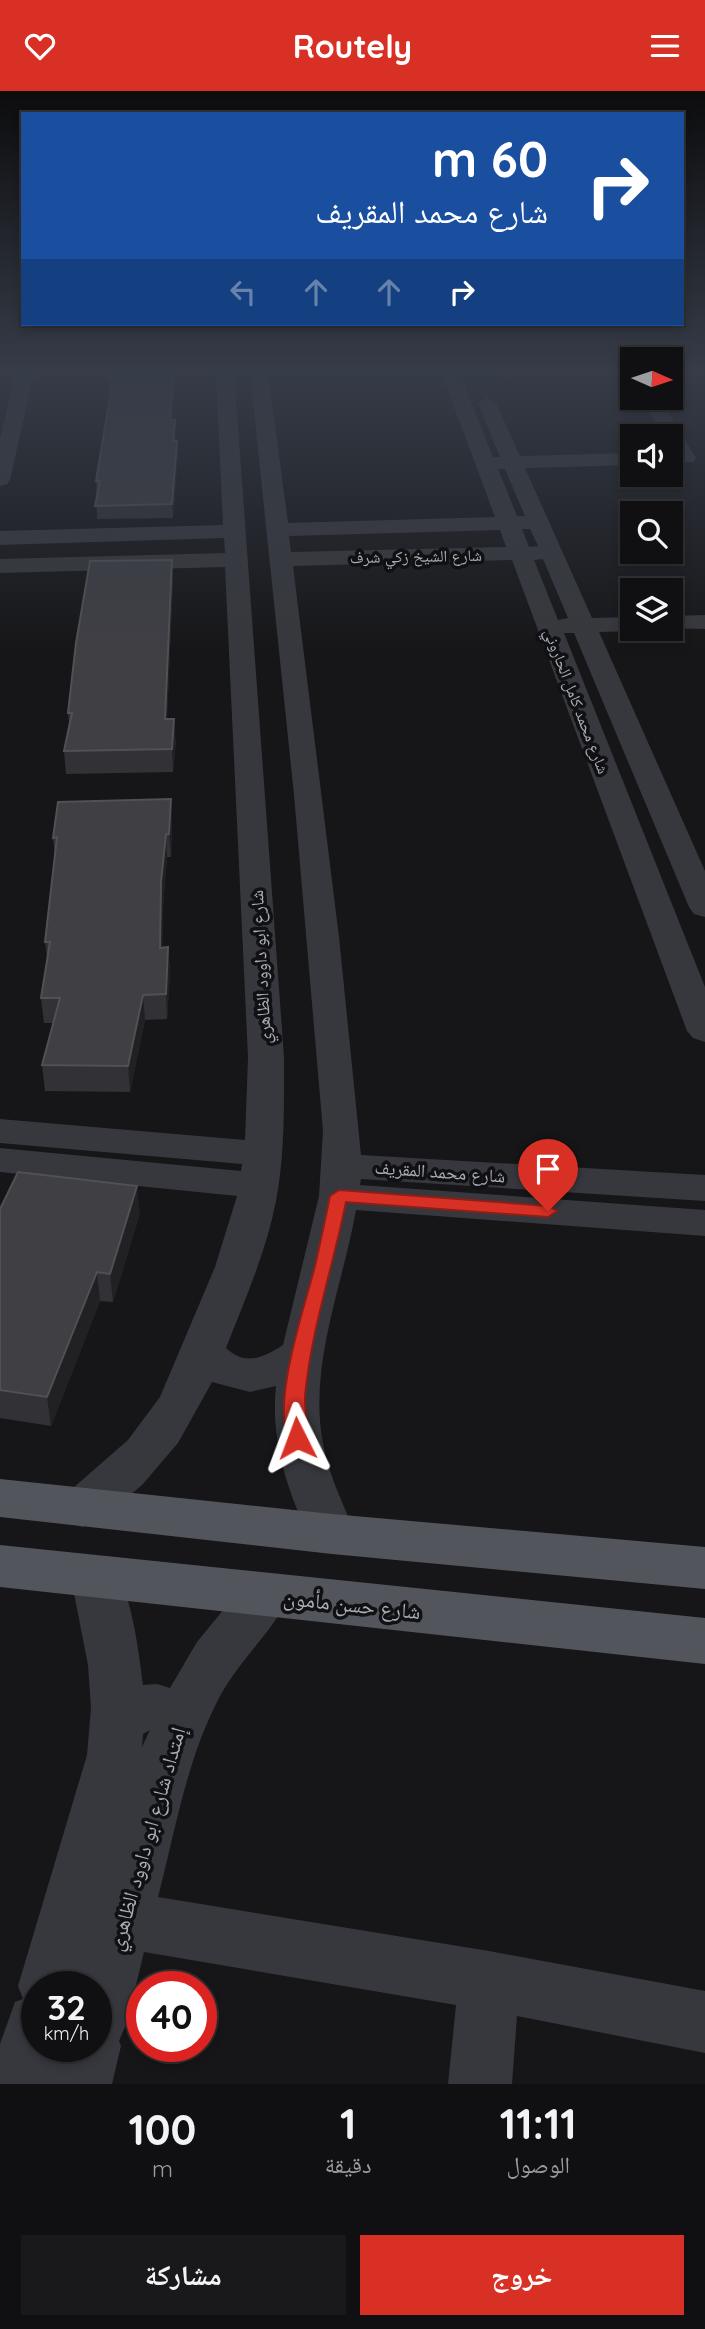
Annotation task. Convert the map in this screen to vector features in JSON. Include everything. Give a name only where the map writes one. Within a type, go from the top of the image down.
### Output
[{"type":"main road","points":[[0,1498],[332,1534],[705,1568]]},
{"type":"main road","name":"شارع حسن مأمون","points":[[0,1566],[705,1641]]},
{"type":"street","name":"شارع ابو داوود الظاهري","points":[[231,465],[236,546],[285,860],[339,1096],[340,1181],[324,1268],[299,1356],[295,1407],[297,1438],[304,1470],[315,1502],[332,1534]]},
{"type":"street","name":"شارع ابو داوود الظاهري","points":[[82,1508],[140,1458],[162,1431],[179,1403],[238,1263],[261,1170],[266,1057],[285,860],[279,544],[269,465]]},
{"type":"street","name":"شارع محمد كامل الحاروني","points":[[486,465],[705,1031]]},
{"type":"street","name":"شارع محمد كامل الحاروني","points":[[514,465],[705,907]]},
{"type":"street","name":"شارع الشيخ زكي شرف","points":[[279,544],[539,522]]},
{"type":"street","points":[[0,538],[236,546]]},
{"type":"street","name":"شارع الشيخ زكي شرف","points":[[279,544],[552,553]]},
{"type":"street","points":[[0,566],[236,546]]},
{"type":"street","points":[[683,623],[705,622]]},
{"type":"street","points":[[548,627],[620,624]]},
{"type":"street","points":[[0,1131],[261,1170]]},
{"type":"street","points":[[0,1160],[261,1170]]},
{"type":"street","name":"شارع محمد المقريف","points":[[340,1181],[705,1188]]},
{"type":"street","name":"شارع محمد المقريف","points":[[340,1181],[705,1223]]},
{"type":"street","points":[[203,1351],[212,1363],[226,1371],[243,1375],[262,1375],[279,1370],[299,1356]]},
{"type":"street","points":[[52,1971],[114,1755],[119,1722],[119,1690],[114,1650],[96,1578]]},
{"type":"street","name":"إمتداد شارع ابو داوود الظاهري","points":[[110,1971],[159,1778],[181,1718],[215,1658],[265,1596]]},
{"type":"street","points":[[119,1722],[130,1712],[157,1706],[170,1710],[181,1718]]},
{"type":"street","points":[[123,1920],[489,1981],[705,2022]]},
{"type":"street","points":[[480,2084],[489,1981]]},
{"type":"street","points":[[19,2084],[26,2062]]},
{"type":"street","points":[[80,2084],[86,2062]]},
{"type":"building","points":[[99,465],[175,465],[172,504],[95,506],[100,481],[96,481]]},
{"type":"building","points":[[172,560],[165,719],[174,719],[172,749],[64,751],[72,713],[68,713],[76,643],[90,561]]},
{"type":"building","points":[[171,799],[169,834],[166,834],[161,882],[160,948],[168,947],[166,994],[143,995],[128,1066],[42,1065],[60,998],[41,998],[50,942],[45,942],[57,837],[53,838],[58,802]]},
{"type":"building","points":[[18,1172],[137,1186],[110,1274],[97,1272],[47,1397],[0,1390],[0,1209]]},
{"type":"route","points":[[297,1438],[295,1407],[299,1356],[324,1268],[339,1196],[548,1211]]}]
